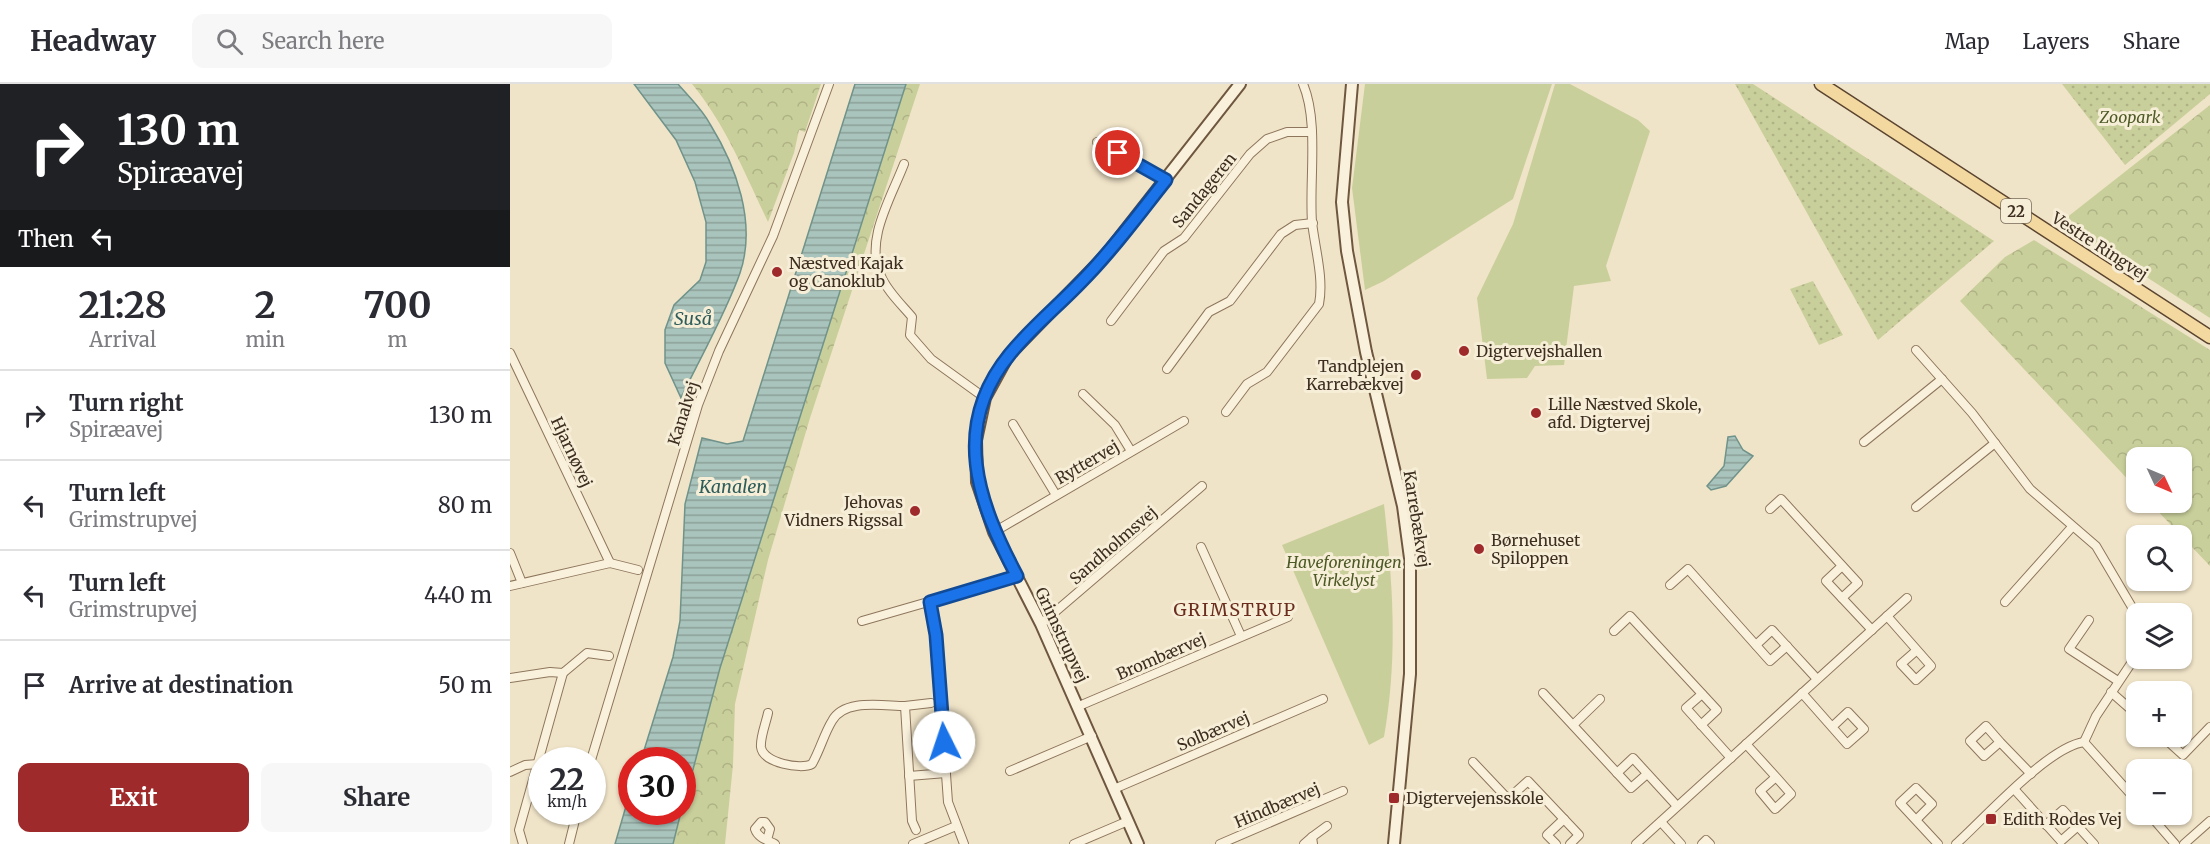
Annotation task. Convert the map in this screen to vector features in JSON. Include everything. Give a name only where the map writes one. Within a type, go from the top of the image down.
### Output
[{"type":"main road","name":"Vestre Ringvej","points":[[1821,84],[2210,337]]},
{"type":"street","name":"Kanalvej","points":[[595,747],[698,405],[719,351],[772,238],[829,84]]},
{"type":"street","name":"Grimstrupvej","points":[[1138,844],[1079,706],[1041,624],[994,532],[979,486],[975,458],[977,430],[985,398],[1008,356],[1105,256],[1240,84]]},
{"type":"street","points":[[1226,412],[1247,384],[1267,372],[1319,304],[1321,292],[1312,223],[1312,132],[1310,109],[1303,84]]},
{"type":"street","name":"Karrebækvej","points":[[1345,84],[1340,142],[1342,202],[1355,301],[1403,506],[1410,558],[1410,674],[1394,844]]},
{"type":"street","name":"Karrebækvej","points":[[1342,202],[1352,84]]},
{"type":"street","name":"Sandageren","points":[[1111,321],[1164,251],[1184,238],[1250,154],[1268,139],[1287,132],[1312,132]]},
{"type":"street","points":[[1097,142],[1166,180]]},
{"type":"street","points":[[903,164],[875,241],[875,261],[881,279],[912,317],[910,335],[931,359],[985,398]]},
{"type":"street","points":[[1167,369],[1209,312],[1230,301],[1281,234],[1294,225],[1312,223]]},
{"type":"street","points":[[1916,350],[1995,443],[2030,489],[2096,546],[2130,603]]},
{"type":"street","name":"Hjarnøvej","points":[[510,353],[610,563]]},
{"type":"street","points":[[1864,442],[1942,380]]},
{"type":"street","name":"Ryttervej","points":[[1083,394],[1115,425],[1131,451]]},
{"type":"street","name":"Ryttervej","points":[[994,532],[1184,421]]},
{"type":"street","name":"Ryttervej","points":[[1013,424],[1056,495]]},
{"type":"street","points":[[1916,507],[1995,443]]},
{"type":"street","name":"Sandholmsvej","points":[[1041,624],[1202,486]]},
{"type":"street","points":[[1770,509],[1780,499],[1858,583],[1842,598]]},
{"type":"street","points":[[2005,602],[2072,527]]},
{"type":"street","points":[[1201,547],[1241,636]]},
{"type":"street","points":[[510,553],[522,583]]},
{"type":"street","points":[[510,586],[610,563],[638,570]]},
{"type":"street","points":[[1842,566],[1827,581],[1872,630]]},
{"type":"street","points":[[1670,585],[1688,569],[1770,661],[1787,646]]},
{"type":"street","points":[[862,621],[1017,576]]},
{"type":"street","points":[[1636,844],[1907,598]]},
{"type":"street","points":[[930,602],[936,635],[948,802],[964,844]]},
{"type":"street","points":[[1614,631],[1630,616],[1717,710],[1701,725]]},
{"type":"street","points":[[1887,616],[1917,650]]},
{"type":"street","name":"Brombærvej","points":[[1079,706],[1288,617]]},
{"type":"street","points":[[2088,620],[2069,649],[2118,681]]},
{"type":"street","points":[[1756,645],[1772,630],[1817,679]]},
{"type":"street","points":[[543,747],[563,673],[587,653],[609,656]]},
{"type":"street","points":[[2084,742],[2096,716],[2127,669]]},
{"type":"street","points":[[510,678],[550,672],[563,673]]},
{"type":"street","points":[[1543,693],[1631,788],[1647,774]]},
{"type":"street","points":[[1802,693],[1832,727]]},
{"type":"street","points":[[2112,693],[2126,705]]},
{"type":"street","points":[[1702,694],[1686,708],[1731,758]]},
{"type":"street","name":"Solbærvej","points":[[1114,789],[1323,699]]},
{"type":"street","points":[[1573,725],[1600,699]]},
{"type":"street","points":[[768,713],[761,746],[763,753],[767,757],[800,767],[812,764],[838,711],[848,707],[931,703]]},
{"type":"street","points":[[905,706],[912,821],[916,830]]},
{"type":"street","points":[[2192,746],[2210,727]]},
{"type":"street","points":[[1010,771],[1092,736]]},
{"type":"street","points":[[2000,742],[2031,774]]},
{"type":"street","points":[[1962,842],[2031,774],[2062,749],[2073,743],[2084,742]]},
{"type":"street","points":[[2084,742],[2126,789]]},
{"type":"street","points":[[1746,744],[1776,777]]},
{"type":"street","points":[[2174,747],[2183,755],[2191,747]]},
{"type":"street","points":[[1617,773],[1633,758],[1677,806]]},
{"type":"street","points":[[1473,762],[1508,800],[1528,781],[1579,836],[1570,844]]},
{"type":"street","points":[[510,772],[528,765]]},
{"type":"street","points":[[909,776],[946,773]]},
{"type":"street","points":[[2015,790],[2061,841],[2078,826]]},
{"type":"street","name":"Hindbærvej","points":[[1220,844],[1343,791]]},
{"type":"street","points":[[523,844],[519,830],[528,799]]},
{"type":"street","points":[[2046,825],[2063,810],[2094,844]]},
{"type":"street","points":[[1556,844],[1547,835],[1564,819]]},
{"type":"street","points":[[1916,820],[1938,844]]},
{"type":"street","points":[[1074,844],[1128,821]]},
{"type":"street","points":[[2184,844],[2210,821]]},
{"type":"street","points":[[1660,822],[1681,844]]},
{"type":"street","points":[[569,844],[574,825]]},
{"type":"street","points":[[1304,844],[1312,841],[1327,825]]},
{"type":"street","points":[[2159,825],[2175,844]]},
{"type":"street","points":[[913,844],[956,826]]},
{"type":"street","points":[[1702,844],[1706,840],[1710,844]]},
{"type":"green space","points":[[692,84],[821,84],[805,132],[799,130],[794,153],[768,222],[725,133]]},
{"type":"green space","points":[[906,84],[920,84],[810,418],[768,560],[735,704],[733,765],[725,844],[673,844],[678,825],[696,825],[696,758],[720,668]]},
{"type":"green space","points":[[1365,84],[1552,84],[1513,199],[1384,281],[1365,290],[1352,188]]},
{"type":"green space","points":[[1555,84],[1570,84],[1638,120],[1650,131],[1606,266],[1611,281],[1574,286],[1564,365],[1535,366],[1527,378],[1487,379],[1477,298],[1513,224]]},
{"type":"green space","points":[[1735,84],[1753,84],[1994,241],[1878,340]]},
{"type":"green space","name":"Zoopark","points":[[2062,84],[2210,84],[2210,94],[2125,165]]},
{"type":"green space","points":[[2210,105],[2210,318],[2061,222]]},
{"type":"green space","points":[[2034,240],[2210,350],[2210,566],[2192,547],[2192,525],[2171,525],[2160,513],[2192,513],[2192,447],[2126,447],[2126,477],[1960,301],[2005,257]]},
{"type":"green space","points":[[1813,281],[1843,335],[1819,345],[1790,289]]},
{"type":"green space","name":"Haveforeningen Virkelyst","points":[[1384,504],[1392,592],[1393,649],[1384,737],[1369,745],[1282,545]]},
{"type":"water","name":"Suså","points":[[634,84],[678,84],[695,103],[707,119],[728,158],[745,215],[745,254],[740,273],[720,320],[681,398],[665,363],[665,330],[674,305],[700,280],[706,262],[706,222],[695,182],[676,140]]},
{"type":"water","name":"Kanalen","points":[[855,84],[906,84],[720,668],[696,758],[696,747],[645,747],[673,657],[680,621],[685,504],[702,438],[727,444],[743,441]]},
{"type":"water","points":[[1735,436],[1743,450],[1753,456],[1726,486],[1711,490],[1707,486],[1724,466],[1728,437]]},
{"type":"water","points":[[621,825],[678,825],[673,844],[615,844]]},
{"type":"place","name":"Næstved Kajak og Canoklub","points":[[777,272]]},
{"type":"place","name":"Digtervejshallen","points":[[1464,351]]},
{"type":"place","name":"Tandplejen Karrebækvej","points":[[1416,375]]},
{"type":"place","name":"Lille Næstved Skole, afd. Digtervej","points":[[1536,413]]},
{"type":"place","name":"Jehovas Vidners Rigssal","points":[[915,511]]},
{"type":"place","name":"Børnehuset Spiloppen","points":[[1479,549]]},
{"type":"place","name":"Digtervejensskole","points":[[1394,798]]},
{"type":"place","name":"Edith Rodes Vej","points":[[1991,819]]},
{"type":"district","name":"GRIMSTRUP","points":[[1235,609]]},
{"type":"route","points":[[944,742],[936,635],[930,602],[1017,576],[994,532],[978,482],[975,458],[976,440],[978,422],[985,398],[1008,356],[1082,282],[1166,180],[1118,153]]}]
